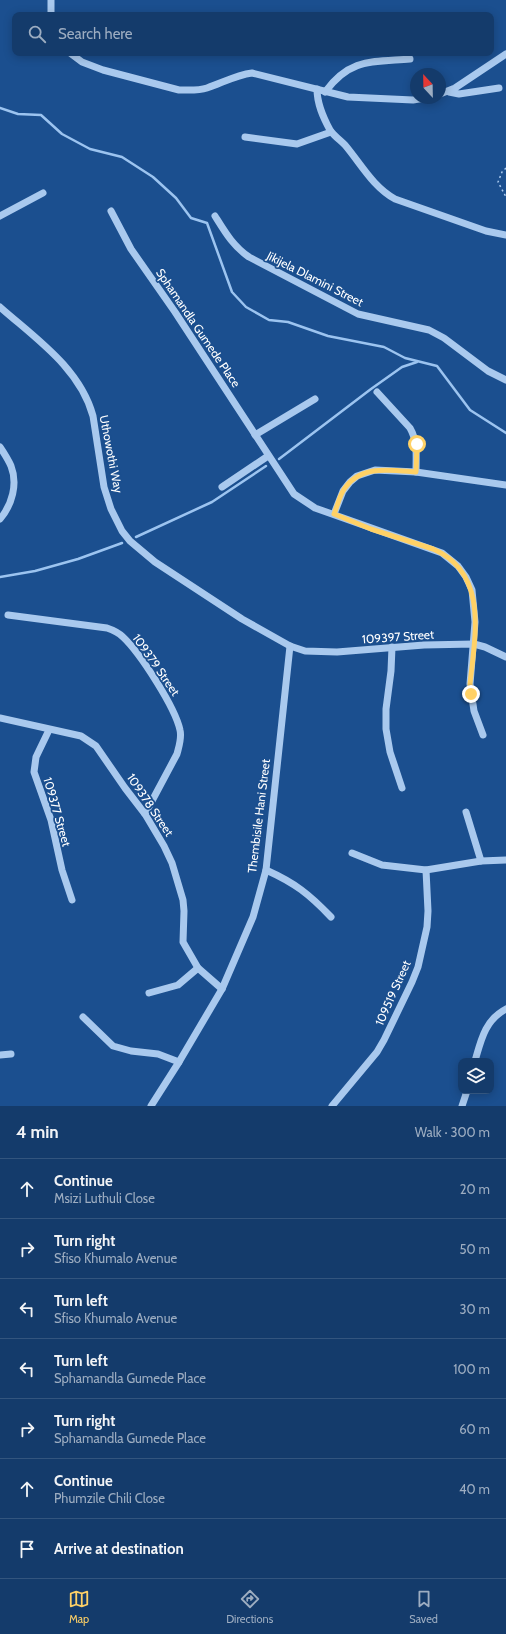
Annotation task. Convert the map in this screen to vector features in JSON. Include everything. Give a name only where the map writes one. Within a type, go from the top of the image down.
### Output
[{"type":"street","points":[[51,0],[51,12]]},
{"type":"street","points":[[446,93],[506,54]]},
{"type":"street","points":[[74,56],[82,62],[103,70],[179,90],[206,88],[237,76],[252,73],[348,97],[384,100],[410,100]]},
{"type":"street","points":[[325,92],[335,78],[356,66],[368,62],[410,59]]},
{"type":"street","points":[[449,92],[459,94],[499,88]]},
{"type":"street","points":[[317,90],[318,104],[331,132],[344,145],[380,188],[395,199],[486,231],[506,235]]},
{"type":"street","points":[[245,136],[297,144],[331,132]]},
{"type":"street","points":[[0,216],[43,193]]},
{"type":"street","name":"Sphamandla Gumede Place","points":[[112,211],[131,249],[175,312],[294,494],[315,508],[371,529],[438,551],[458,566],[472,590],[475,622],[470,684],[474,711],[483,735]]},
{"type":"street","name":"Jikijela Dlamini Street","points":[[215,216],[230,240],[239,250],[249,257],[358,314],[429,330],[444,338],[488,371],[506,380]]},
{"type":"street","name":"Uthowothi Way","points":[[0,307],[56,357],[83,391],[93,416],[104,487],[111,510],[122,531],[130,541],[155,562],[242,619],[290,646]]},
{"type":"street","points":[[376,392],[414,433],[417,444],[416,472]]},
{"type":"street","points":[[255,435],[315,399]]},
{"type":"street","points":[[0,447],[11,466],[14,485],[11,502],[0,519]]},
{"type":"street","points":[[222,487],[268,456]]},
{"type":"street","points":[[334,514],[344,491],[357,476],[376,470],[416,472],[506,485]]},
{"type":"street","name":"109379 Street","points":[[8,615],[107,628],[115,631],[132,647],[150,673],[176,716],[180,744],[177,754],[145,814]]},
{"type":"street","name":"109397 Street","points":[[290,646],[305,651],[337,652],[424,645],[474,644],[485,647],[506,657]]},
{"type":"street","name":"Thembisile Hani Street","points":[[151,1106],[180,1062],[222,990],[253,917],[266,870],[290,646]]},
{"type":"street","points":[[392,647],[391,671],[386,709],[386,729],[390,752],[402,788]]},
{"type":"street","name":"109378 Street","points":[[0,718],[81,736],[96,746],[145,814],[164,846],[172,863],[183,900],[184,942],[198,968],[222,990]]},
{"type":"street","name":"109377 Street","points":[[49,730],[36,757],[34,772],[48,812],[62,870],[72,900]]},
{"type":"street","points":[[466,812],[480,861]]},
{"type":"street","points":[[352,853],[382,865],[426,870],[480,861],[506,860]]},
{"type":"street","points":[[266,870],[307,892],[331,917]]},
{"type":"street","name":"109519 Street","points":[[332,1106],[377,1052],[418,967],[427,927],[428,911],[426,870]]},
{"type":"street","points":[[149,993],[178,985],[198,968]]},
{"type":"street","points":[[476,1058],[485,1030],[493,1018],[506,1009]]},
{"type":"street","points":[[83,1017],[113,1046],[131,1051],[158,1054],[180,1062]]},
{"type":"street","points":[[0,1055],[11,1054]]},
{"type":"street","points":[[462,1106],[466,1094]]},
{"type":"path","points":[[506,168],[502,172],[498,182],[506,197]]},
{"type":"waterway","points":[[0,108],[18,114],[41,115],[62,134],[90,149],[122,157],[153,177],[176,198],[191,218],[207,223],[232,292],[246,307],[269,320],[288,322],[328,336],[384,347],[405,358],[437,366],[470,410],[506,433]]},
{"type":"waterway","points":[[279,459],[402,367],[417,362]]},
{"type":"waterway","points":[[136,537],[212,502],[266,466]]},
{"type":"waterway","points":[[0,577],[35,571],[78,559],[122,543]]},
{"type":"route","points":[[417,444],[416,472],[376,470],[357,476],[350,482],[344,491],[334,514],[371,529],[433,549],[442,553],[458,566],[472,590],[475,622],[470,684],[471,694]]}]
